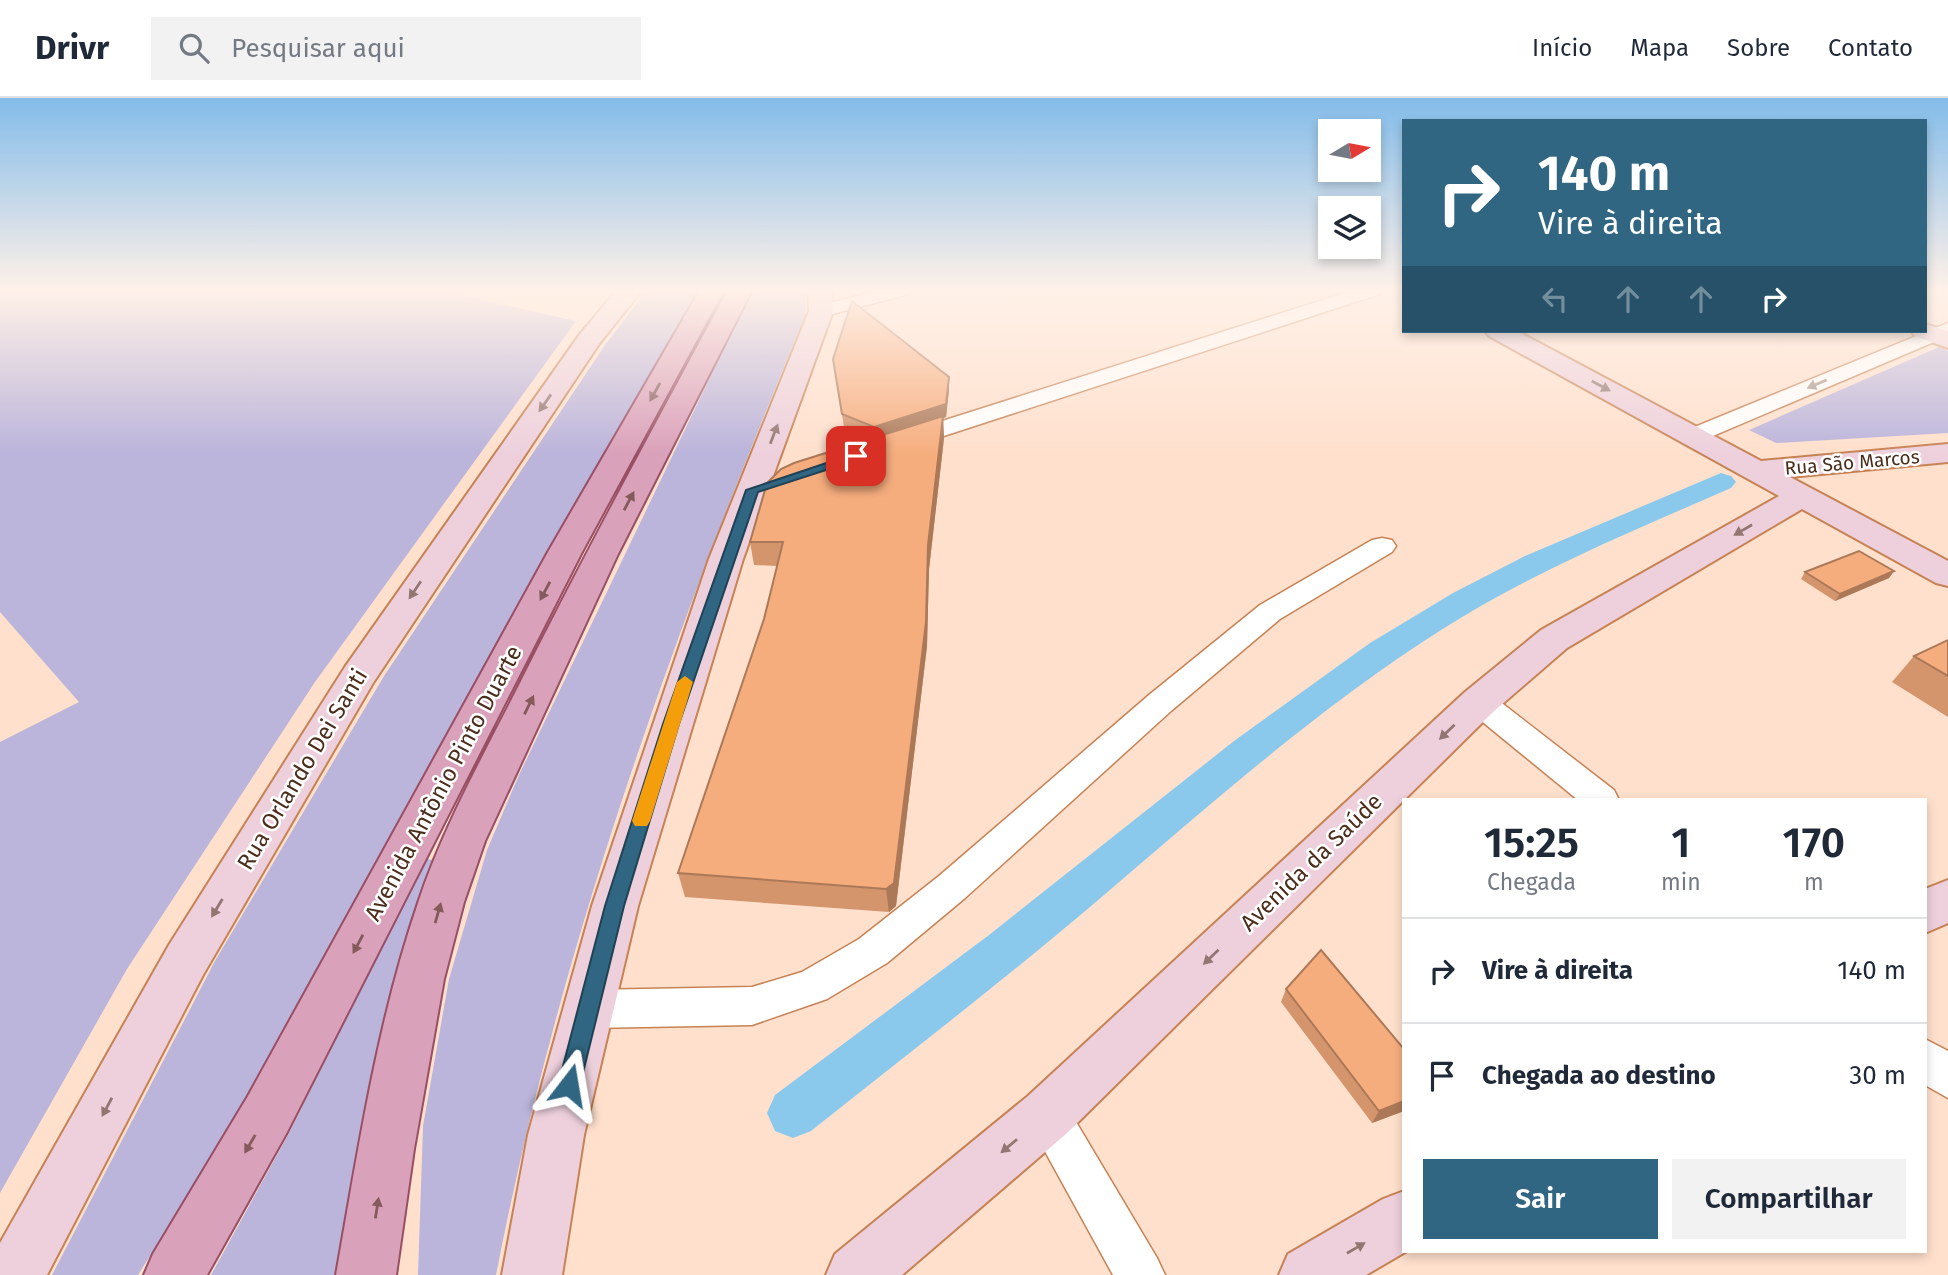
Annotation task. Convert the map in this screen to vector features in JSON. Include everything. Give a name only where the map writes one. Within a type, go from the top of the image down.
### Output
[{"type":"main road","name":"Rua Orlando Dei Santi","points":[[15,1275],[186,960],[358,676],[585,345]]},
{"type":"main road","name":"Avenida Antônio Pinto Duarte","points":[[174,1275],[268,1115],[565,552],[681,345]]},
{"type":"main road","name":"Avenida Antônio Pinto Duarte","points":[[366,1275],[386,1149],[419,979],[441,902],[463,841],[601,554],[711,345]]},
{"type":"main road","points":[[532,1275],[556,1135],[615,906],[671,724],[765,485],[809,345]]},
{"type":"main road","points":[[1524,345],[1756,471],[1801,481],[1948,575]]},
{"type":"main road","name":"Rua São Marcos","points":[[1801,481],[1948,453]]},
{"type":"main road","name":"Avenida da Saúde","points":[[856,1275],[1047,1115],[1479,702],[1554,639],[1801,481]]},
{"type":"main road","points":[[1927,912],[1948,899]]},
{"type":"main road","points":[[547,1190],[549,1243],[562,1275]]},
{"type":"main road","points":[[1310,1275],[1402,1221]]},
{"type":"street","points":[[884,447],[1202,345]]},
{"type":"street","points":[[1693,436],[1913,345]]},
{"type":"street","points":[[589,1009],[752,1006],[813,986],[873,951],[952,887],[1160,703],[1270,612],[1381,547]]},
{"type":"street","points":[[1479,702],[1599,798]]},
{"type":"street","points":[[1927,1061],[1948,1077]]},
{"type":"street","points":[[1047,1115],[1140,1275]]},
{"type":"shaded area","points":[[0,345],[559,345],[315,682],[127,969],[0,1193],[0,742],[79,702],[0,612]]},
{"type":"shaded area","points":[[605,345],[670,345],[236,1118],[138,1275],[52,1275],[215,961],[384,676]]},
{"type":"shaded area","points":[[726,345],[793,345],[711,550],[626,788],[553,1029],[522,1151],[496,1275],[418,1275],[423,1126],[449,979],[487,850],[519,775]]},
{"type":"shaded area","points":[[1939,347],[1948,351],[1948,433],[1776,443],[1749,430]]},
{"type":"shaded area","points":[[426,859],[433,860],[388,1012],[336,1275],[211,1275],[288,1135]]},
{"type":"building","points":[[838,345],[908,345],[949,377],[946,404],[874,427],[842,414],[833,359]]},
{"type":"building","points":[[943,416],[928,545],[926,622],[894,883],[886,889],[678,873],[764,619],[783,542],[750,542],[767,483],[781,469],[794,463]]},
{"type":"building","points":[[1859,551],[1894,571],[1840,594],[1805,572]]},
{"type":"building","points":[[1948,640],[1948,676],[1914,656]]},
{"type":"building","points":[[1321,950],[1402,1047],[1402,1102],[1379,1111],[1286,989]]},
{"type":"waterway","points":[[793,1113],[1005,949],[1248,751],[1383,651],[1500,581],[1610,529],[1721,482]]},
{"type":"slow traffic","points":[[641,821],[685,682]]},
{"type":"route","points":[[569,1085],[615,906],[671,724],[752,490],[856,456]]}]
